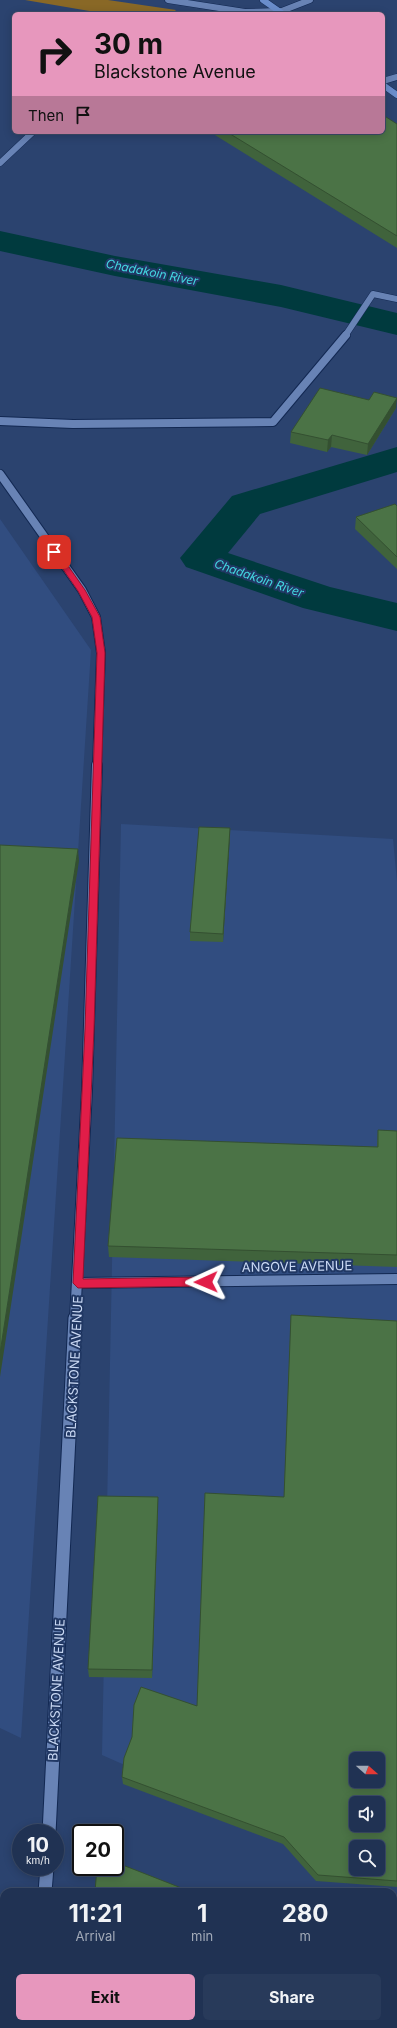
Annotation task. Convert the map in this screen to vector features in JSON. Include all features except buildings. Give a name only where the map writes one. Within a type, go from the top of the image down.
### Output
[{"type":"main road","points":[[263,0],[280,12]]},
{"type":"main road","points":[[385,86],[397,95]]},
{"type":"street","points":[[168,0],[245,12]]},
{"type":"street","points":[[283,12],[310,0]]},
{"type":"street","points":[[385,80],[397,77]]},
{"type":"street","points":[[0,163],[31,134]]},
{"type":"street","points":[[0,421],[73,424],[273,422],[351,329],[373,294],[397,299]]},
{"type":"street","name":"BLACKSTONE AVENUE","points":[[0,474],[82,590],[96,617],[101,653],[90,1029],[49,1824]]},
{"type":"street","name":"ANGOVE AVENUE","points":[[78,1283],[397,1279]]},
{"type":"street","points":[[45,1888],[46,1876]]},
{"type":"shaded area","points":[[25,0],[108,0],[176,10],[174,12],[95,12]]},
{"type":"shaded area","points":[[0,519],[91,650],[21,1738],[0,1728]]},
{"type":"shaded area","points":[[121,824],[393,839],[397,882],[397,1885],[385,1875],[385,1840],[349,1840],[349,1864],[102,1755]]},
{"type":"waterway","name":"Chadakoin River","points":[[0,241],[115,266],[281,296],[397,324]]},
{"type":"waterway","name":"Chadakoin River","points":[[397,459],[246,505],[201,558],[318,598],[397,617]]},
{"type":"route","points":[[54,552],[82,590],[96,617],[101,653],[90,1029],[78,1283],[206,1282]]}]
